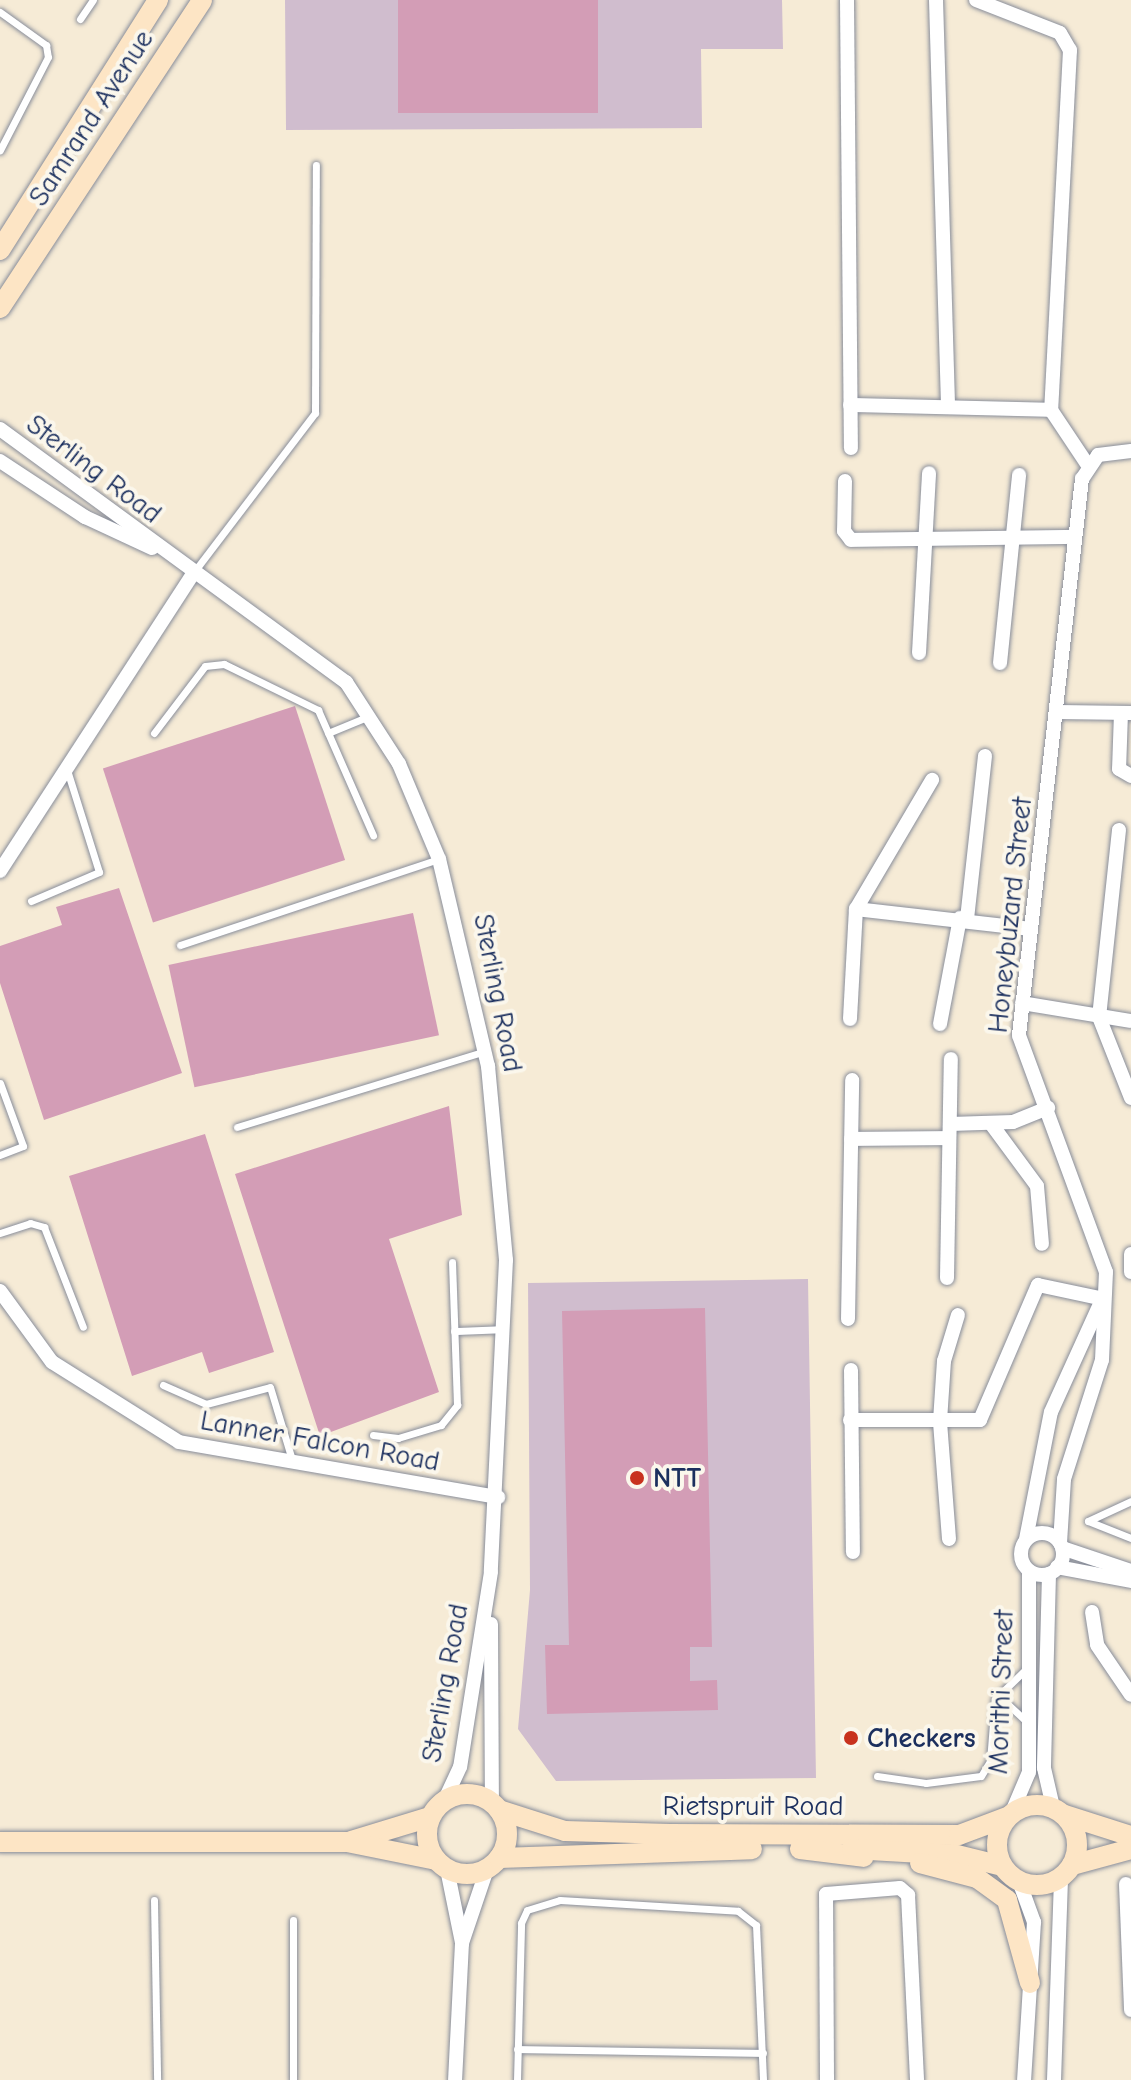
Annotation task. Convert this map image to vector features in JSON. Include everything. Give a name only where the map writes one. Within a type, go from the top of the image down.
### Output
[{"type":"street","name":"Samrand Avenue","points":[[0,250],[158,0]]},
{"type":"street","name":"Samrand Avenue","points":[[0,308],[202,0]]},
{"type":"street","points":[[847,0],[851,448]]},
{"type":"street","points":[[936,0],[948,407]]},
{"type":"street","points":[[976,0],[1060,33],[1070,50],[1051,410],[1087,464],[1109,452],[1131,451]]},
{"type":"street","points":[[850,405],[1051,410]]},
{"type":"street","name":"Sterling Road","points":[[0,429],[157,550],[327,666],[373,714],[439,859],[485,1051],[505,1329],[498,1497],[491,1572],[460,1767],[444,1801]]},
{"type":"street","name":"Sterling Road","points":[[0,461],[85,517],[157,550]]},
{"type":"street","name":"Honeybuzard Street","points":[[1061,1546],[1060,1497],[1099,1375],[1107,1298],[1102,1248],[1023,1051],[1022,1003],[1058,712],[1075,537],[1087,464]]},
{"type":"street","points":[[919,653],[929,473]]},
{"type":"street","points":[[1000,663],[1019,475]]},
{"type":"street","points":[[845,481],[848,538],[1075,537]]},
{"type":"street","points":[[0,871],[193,574]]},
{"type":"street","points":[[1058,712],[1126,713],[1119,769],[1131,776]]},
{"type":"street","points":[[940,1024],[964,919],[985,756]]},
{"type":"street","points":[[850,1019],[856,909],[932,780]]},
{"type":"street","points":[[1119,830],[1099,1017],[1131,1098]]},
{"type":"street","points":[[856,909],[1031,929]]},
{"type":"street","points":[[1022,1003],[1131,1021]]},
{"type":"street","points":[[947,1278],[951,1059]]},
{"type":"street","points":[[848,1319],[852,1080]]},
{"type":"street","points":[[851,1139],[992,1125],[1048,1108]]},
{"type":"street","points":[[992,1125],[1037,1186],[1042,1244]]},
{"type":"street","name":"Honeybuzard Street","points":[[1026,1539],[1051,1412],[1090,1334],[1099,1298],[1085,1208]]},
{"type":"street","points":[[1131,1254],[1131,1272]]},
{"type":"street","points":[[850,1420],[983,1418],[1038,1285],[1099,1298]]},
{"type":"street","name":"Lanner Falcon Road","points":[[0,1291],[52,1362],[153,1431],[294,1467],[498,1497]]},
{"type":"street","points":[[949,1539],[940,1421],[942,1372],[958,1315]]},
{"type":"street","points":[[851,1370],[853,1552]]},
{"type":"street","points":[[1026,1539],[1044,1533],[1061,1546],[1131,1571]]},
{"type":"street","name":"Morithi Street","points":[[1010,1814],[1026,1786],[1030,1730],[1029,1571],[1021,1559],[1026,1539]]},
{"type":"street","name":"Morithi Street","points":[[1059,1811],[1044,1768],[1053,1570],[1061,1546]]},
{"type":"street","name":"Morithi Street","points":[[1029,1571],[1053,1570],[1131,1581]]},
{"type":"street","name":"Sterling Road","points":[[491,1572],[496,1806]]},
{"type":"street","points":[[1092,1612],[1097,1645],[1131,1695]]},
{"type":"street","points":[[455,2080],[462,1943],[441,1864],[426,1835],[430,1817],[444,1801],[468,1793],[496,1806],[507,1829],[462,1943]]},
{"type":"street","name":"Rietspruit Road","points":[[496,1806],[565,1831],[670,1834],[959,1835],[1010,1814]]},
{"type":"street","points":[[1054,2080],[1067,1871],[1077,1839],[1059,1811]]},
{"type":"street","points":[[1024,2080],[1034,1922],[1019,1881],[1002,1866],[997,1841],[1010,1814],[1059,1811],[1131,1836]]},
{"type":"street","points":[[347,1842],[430,1817]]},
{"type":"street","points":[[0,1842],[347,1842],[441,1864],[493,1864]]},
{"type":"street","points":[[800,1849],[931,1865],[985,1882],[1016,1915],[1030,1983]]},
{"type":"street","name":"Rietspruit Road","points":[[493,1864],[548,1851],[800,1849],[957,1855],[1002,1866]]},
{"type":"street","points":[[1019,1881],[1067,1871],[1131,1849]]},
{"type":"street","points":[[1126,1884],[1131,2010]]},
{"type":"street","points":[[827,2080],[826,1894],[900,1888],[908,1895],[917,2080]]},
{"type":"lane","points":[[80,19],[93,0]]},
{"type":"lane","points":[[0,12],[46,45],[48,57],[0,150]]},
{"type":"lane","points":[[193,574],[315,413],[316,165]]},
{"type":"lane","points":[[154,733],[214,662],[312,706],[328,733],[373,835]]},
{"type":"lane","points":[[328,733],[373,714]]},
{"type":"lane","points":[[31,901],[100,868],[66,768]]},
{"type":"lane","points":[[180,945],[439,859]]},
{"type":"lane","points":[[237,1127],[485,1051]]},
{"type":"lane","points":[[0,1083],[23,1146],[0,1155]]},
{"type":"lane","points":[[0,1233],[30,1223],[44,1227],[83,1327]]},
{"type":"lane","points":[[373,1435],[398,1438],[441,1425],[457,1405],[452,1262]]},
{"type":"lane","points":[[454,1331],[505,1329]]},
{"type":"lane","points":[[163,1385],[206,1404],[274,1390],[294,1467]]},
{"type":"lane","points":[[1131,1501],[1088,1521],[1131,1538]]},
{"type":"lane","points":[[877,1776],[926,1783],[981,1776],[990,1761],[998,1695],[1031,1662]]},
{"type":"lane","points":[[998,1695],[1018,1707],[1030,1730]]},
{"type":"lane","points":[[154,1900],[157,2080]]},
{"type":"lane","points":[[517,2080],[521,1923],[527,1910],[560,1900],[738,1911],[761,1938],[763,2080]]},
{"type":"lane","points":[[293,1920],[293,2080]]},
{"type":"lane","points":[[517,2049],[763,2053]]},
{"type":"shaded area","points":[[285,0],[782,0],[783,49],[701,49],[702,128],[286,130]]},
{"type":"shaded area","points":[[808,1279],[816,1778],[556,1781],[518,1729],[530,1590],[528,1283]]},
{"type":"building","points":[[398,0],[598,0],[598,113],[398,113]]},
{"type":"building","points":[[295,706],[345,860],[153,922],[103,768]]},
{"type":"building","points":[[119,888],[182,1073],[44,1120],[0,983],[0,946],[62,925],[56,907]]},
{"type":"building","points":[[413,913],[439,1035],[194,1087],[168,965]]},
{"type":"building","points":[[449,1106],[462,1215],[389,1239],[439,1392],[320,1436],[235,1174]]},
{"type":"building","points":[[205,1134],[274,1352],[209,1373],[202,1352],[132,1376],[69,1176]]},
{"type":"building","name":"NTT","points":[[705,1308],[712,1647],[690,1647],[690,1681],[717,1680],[718,1710],[547,1714],[545,1645],[569,1645],[562,1311]]},
{"type":"place","name":"NTT","points":[[637,1478]]},
{"type":"place","name":"Checkers","points":[[851,1738]]}]
